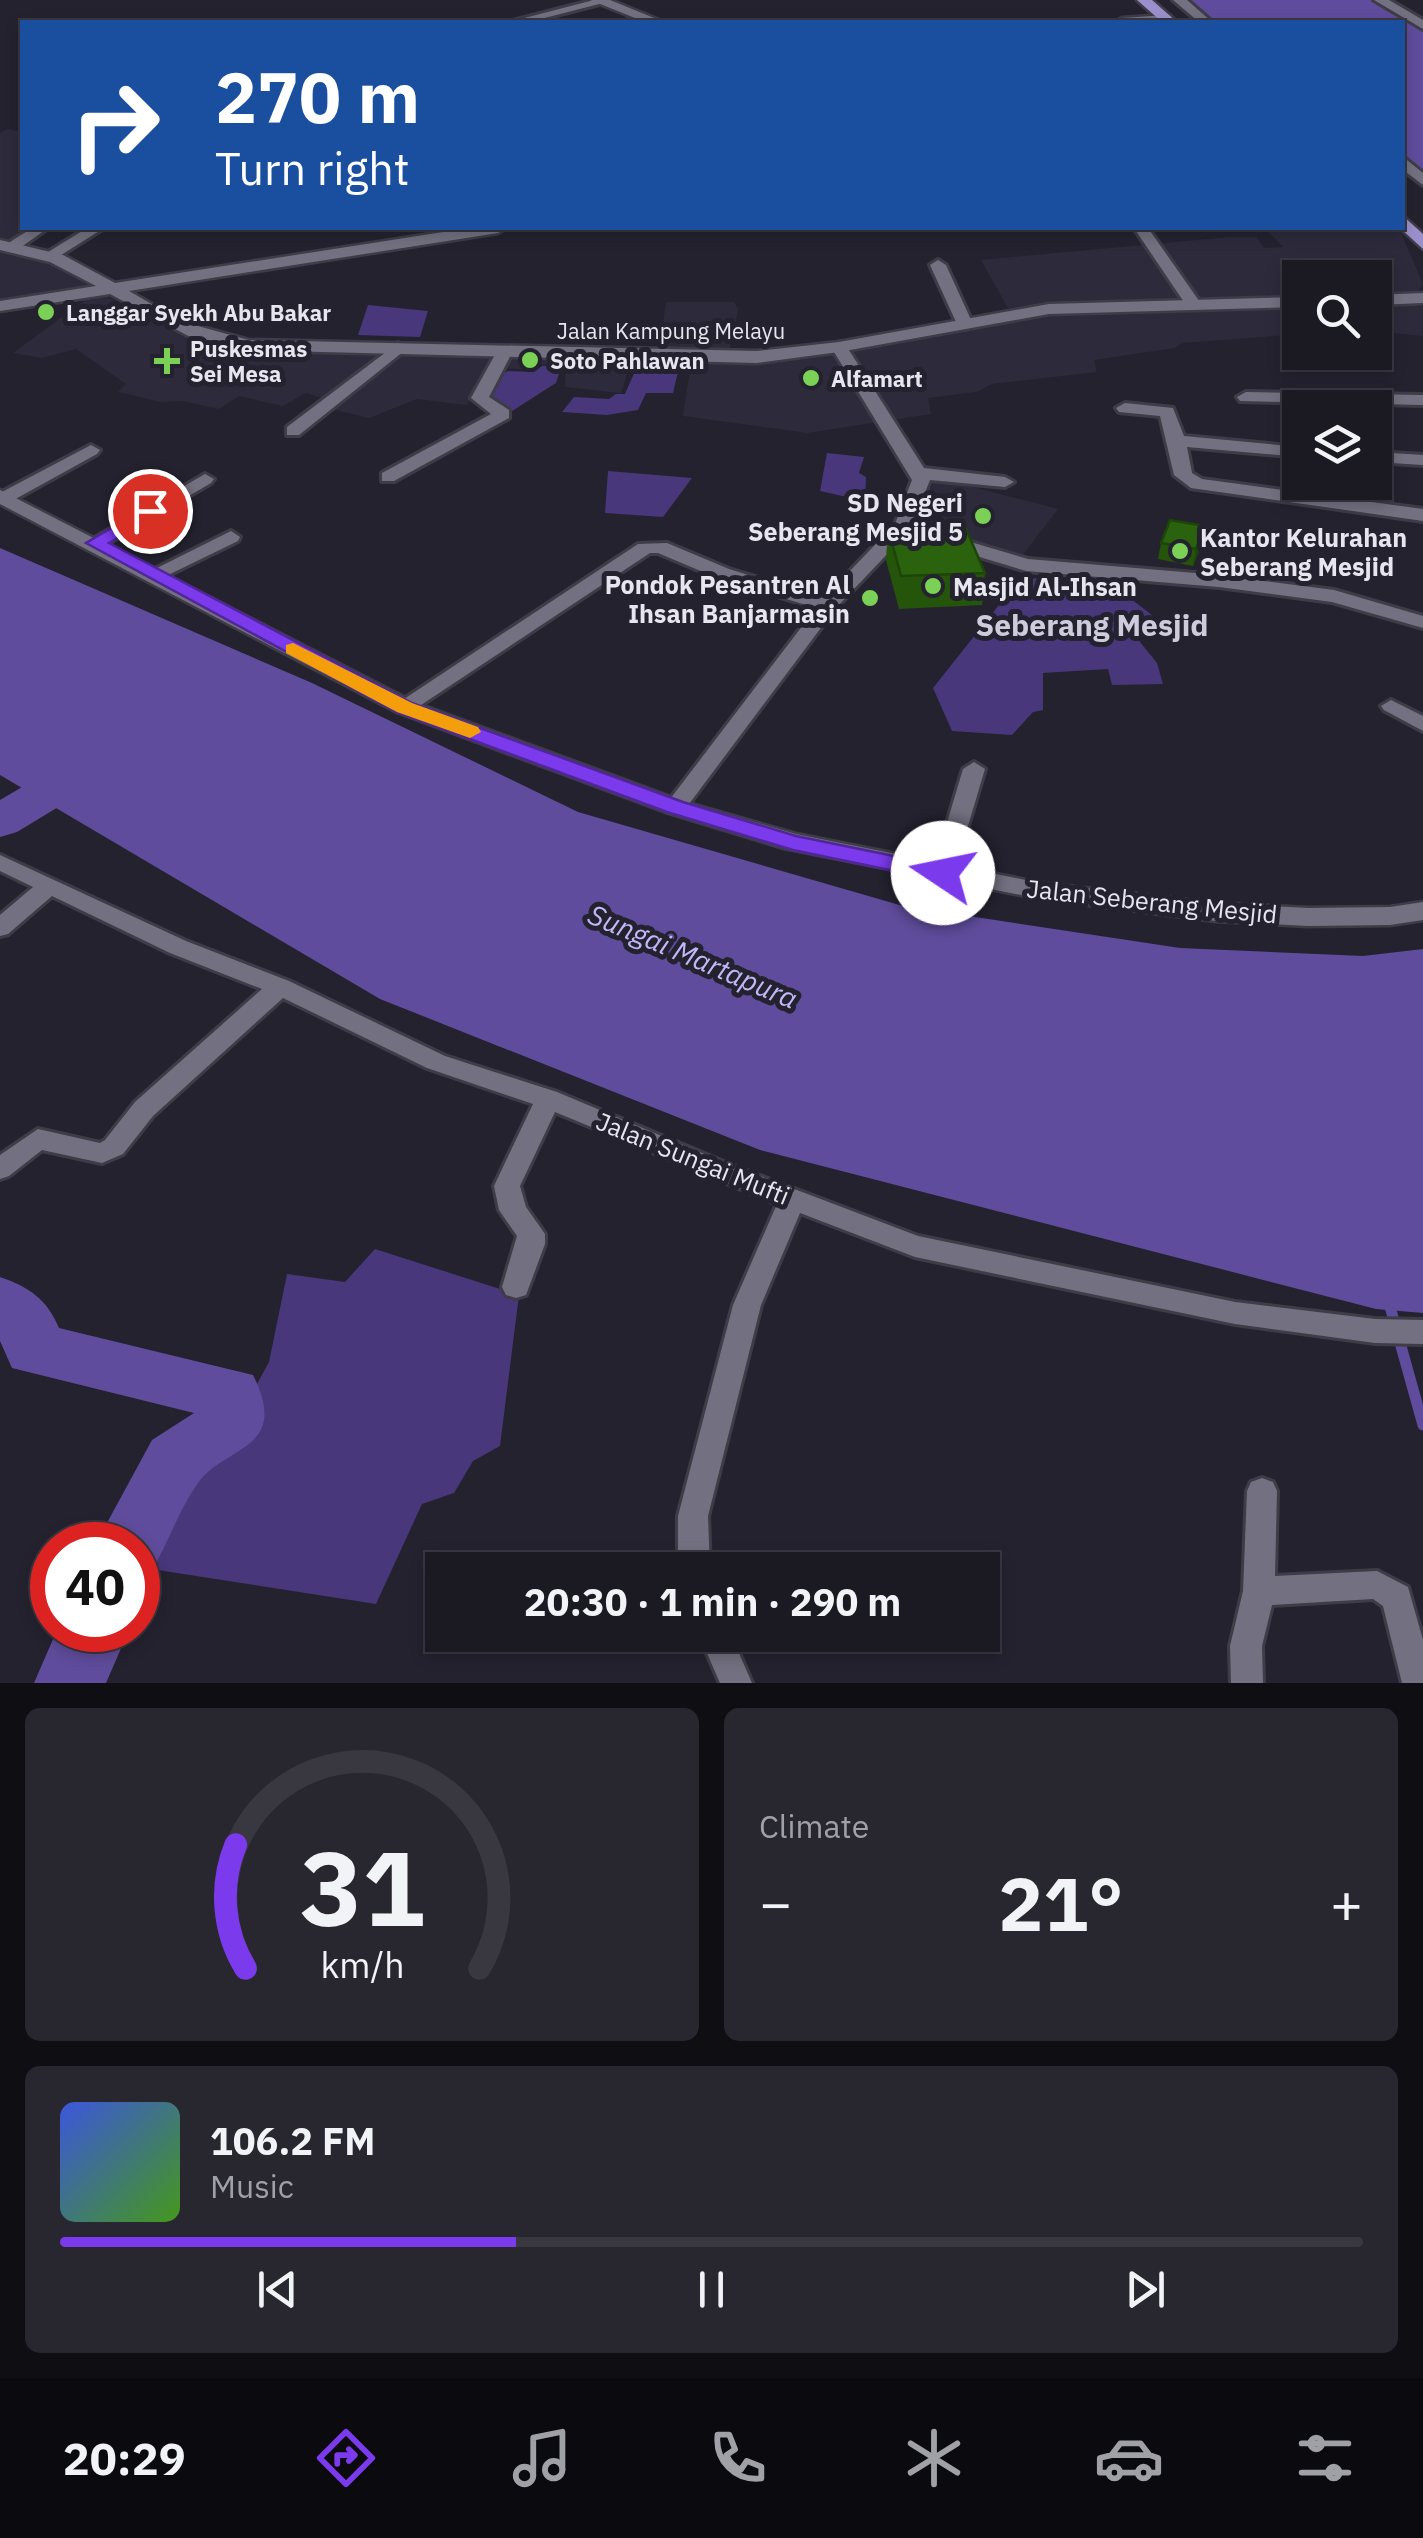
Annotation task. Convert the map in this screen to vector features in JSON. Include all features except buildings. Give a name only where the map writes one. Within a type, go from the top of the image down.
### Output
[{"type":"main road","points":[[1144,0],[1167,20]]},
{"type":"main road","points":[[599,1],[651,20]]},
{"type":"main road","points":[[1405,223],[1423,244]]},
{"type":"main road","points":[[0,306],[485,230]]},
{"type":"main road","name":"Jalan Kampung Melayu","points":[[6,246],[76,267],[167,324],[207,339],[248,345],[740,357],[839,347],[1049,309],[1282,303]]},
{"type":"main road","points":[[1392,299],[1423,298]]},
{"type":"main road","name":"Jalan Seberang Mesjid","points":[[2,497],[404,708],[675,807],[793,842],[1041,891],[1216,912],[1308,918],[1423,911]]},
{"type":"street","points":[[1179,0],[1204,20]]},
{"type":"street","points":[[1380,0],[1423,25]]},
{"type":"street","points":[[523,20],[599,1]]},
{"type":"street","points":[[1405,163],[1423,181]]},
{"type":"street","points":[[6,246],[37,230]]},
{"type":"street","points":[[48,256],[94,230]]},
{"type":"street","points":[[1142,230],[1194,305]]},
{"type":"street","points":[[938,265],[964,322]]},
{"type":"street","points":[[675,807],[828,604],[902,526],[919,489],[917,472],[839,347]]},
{"type":"street","points":[[293,432],[398,348]]},
{"type":"street","points":[[388,477],[504,414],[480,398],[504,351]]},
{"type":"street","points":[[1246,397],[1423,400]]},
{"type":"street","points":[[1124,408],[1167,412],[1183,476],[1197,484],[1423,516]]},
{"type":"street","points":[[1177,441],[1282,450]]},
{"type":"street","points":[[2,497],[91,450]]},
{"type":"street","points":[[1392,458],[1423,460]]},
{"type":"street","points":[[917,472],[1005,482]]},
{"type":"street","points":[[96,543],[205,479]]},
{"type":"street","points":[[902,526],[1012,563],[1334,596],[1423,622]]},
{"type":"street","points":[[155,574],[231,538]]},
{"type":"street","points":[[404,708],[645,548],[660,547],[722,573],[828,604]]},
{"type":"street","points":[[1391,706],[1423,725]]},
{"type":"street","points":[[943,873],[974,768]]},
{"type":"street","name":"Jalan Sungai Mufti","points":[[0,862],[178,947],[280,987],[436,1062],[548,1099],[916,1246],[1236,1313],[1415,1331]]},
{"type":"street","points":[[0,928],[48,887]]},
{"type":"street","points":[[0,1169],[38,1139],[102,1153],[114,1147],[152,1102],[280,987]]},
{"type":"street","points":[[516,1287],[531,1234],[508,1200],[507,1186],[548,1099]]},
{"type":"street","points":[[694,1552],[693,1516],[747,1305],[792,1199]]},
{"type":"street","points":[[1247,1683],[1246,1646],[1258,1591],[1262,1490]]},
{"type":"street","points":[[1258,1591],[1377,1585],[1389,1590],[1398,1597],[1416,1675],[1423,1682]]},
{"type":"street","points":[[722,1652],[736,1683]]},
{"type":"shaded area","points":[[8,129],[20,132],[20,230],[25,230],[11,240],[0,237],[0,133]]},
{"type":"shaded area","points":[[1267,230],[1400,230],[1423,284],[1417,293],[1392,295],[1392,260],[1282,260],[1282,297],[1133,300],[1008,308],[981,260],[1229,237],[1257,237],[1264,248],[1283,247]]},
{"type":"shaded area","points":[[0,248],[86,276],[102,287],[0,305]]},
{"type":"shaded area","points":[[102,294],[198,343],[260,352],[704,361],[1056,315],[1282,307],[1282,335],[1182,343],[1175,348],[1094,360],[1097,372],[992,384],[976,392],[928,398],[931,414],[807,433],[683,416],[690,370],[629,369],[621,393],[565,387],[566,363],[534,365],[529,370],[499,368],[466,405],[417,399],[369,418],[324,407],[329,400],[306,393],[283,406],[239,396],[219,409],[183,401],[161,402],[118,392],[126,384],[76,349],[42,358],[13,353],[92,295]]},
{"type":"shaded area","points":[[666,302],[734,302],[738,309],[729,352],[659,350]]},
{"type":"shaded area","points":[[1392,303],[1423,306],[1423,336],[1392,333]]},
{"type":"shaded area","points":[[368,305],[428,311],[420,337],[358,335]]},
{"type":"shaded area","points":[[562,365],[556,383],[509,413],[486,398],[488,382],[508,371],[534,372],[542,366]]},
{"type":"shaded area","points":[[635,371],[678,372],[673,393],[646,393],[638,410],[607,415],[562,412],[574,397],[609,399],[625,394]]},
{"type":"shaded area","points":[[827,453],[864,457],[859,473],[866,477],[865,501],[820,491]]},
{"type":"shaded area","points":[[608,471],[692,478],[663,517],[605,513]]},
{"type":"shaded area","name":"SD Negeri Seberang Mesjid 5","points":[[938,478],[1058,509],[1018,561],[911,524],[923,496]]},
{"type":"shaded area","points":[[1043,577],[1130,598],[1171,630],[1136,637],[1157,663],[1163,684],[1112,685],[1108,669],[1043,673],[1043,710],[1033,712],[1012,735],[952,731],[933,688],[1018,581]]},
{"type":"shaded area","points":[[375,1249],[519,1295],[500,1446],[473,1461],[454,1493],[422,1504],[376,1604],[160,1570],[160,1545],[196,1447],[234,1426],[269,1362],[287,1274],[345,1282]]},
{"type":"water","points":[[1185,0],[1375,0],[1423,30],[1423,176],[1405,159],[1405,20],[1211,20]]},
{"type":"water","name":"Sungai Martapura","points":[[0,548],[312,683],[578,812],[903,906],[1180,948],[1363,956],[1423,949],[1423,1313],[1376,1309],[760,1150],[380,999],[0,775]]},
{"type":"waterway","points":[[0,821],[94,765]]},
{"type":"waterway","points":[[0,1302],[24,1320],[35,1349],[230,1394],[228,1426],[176,1460],[142,1522]]},
{"type":"waterway","points":[[1389,1303],[1423,1425]]},
{"type":"waterway","points":[[70,1683],[83,1652]]},
{"type":"slow traffic","points":[[293,649],[404,708],[470,732]]},
{"type":"place","name":"Langgar Syekh Abu Bakar","points":[[46,312]]},
{"type":"place","name":"Soto Pahlawan","points":[[530,360]]},
{"type":"place","name":"Puskesmas Sei Mesa","points":[[167,361]]},
{"type":"place","name":"Alfamart","points":[[811,378]]},
{"type":"place","name":"SD Negeri Seberang Mesjid 5","points":[[983,516]]},
{"type":"place","name":"Kantor Kelurahan Seberang Mesjid","points":[[1180,551]]},
{"type":"place","name":"Masjid Al-Ihsan","points":[[933,586]]},
{"type":"place","name":"Pondok Pesantren Al Ihsan Banjarmasin","points":[[870,598]]},
{"type":"district","name":"Seberang Mesjid","points":[[1092,624]]},
{"type":"route","points":[[150,511],[96,543],[404,708],[675,807],[793,842],[943,873]]}]
